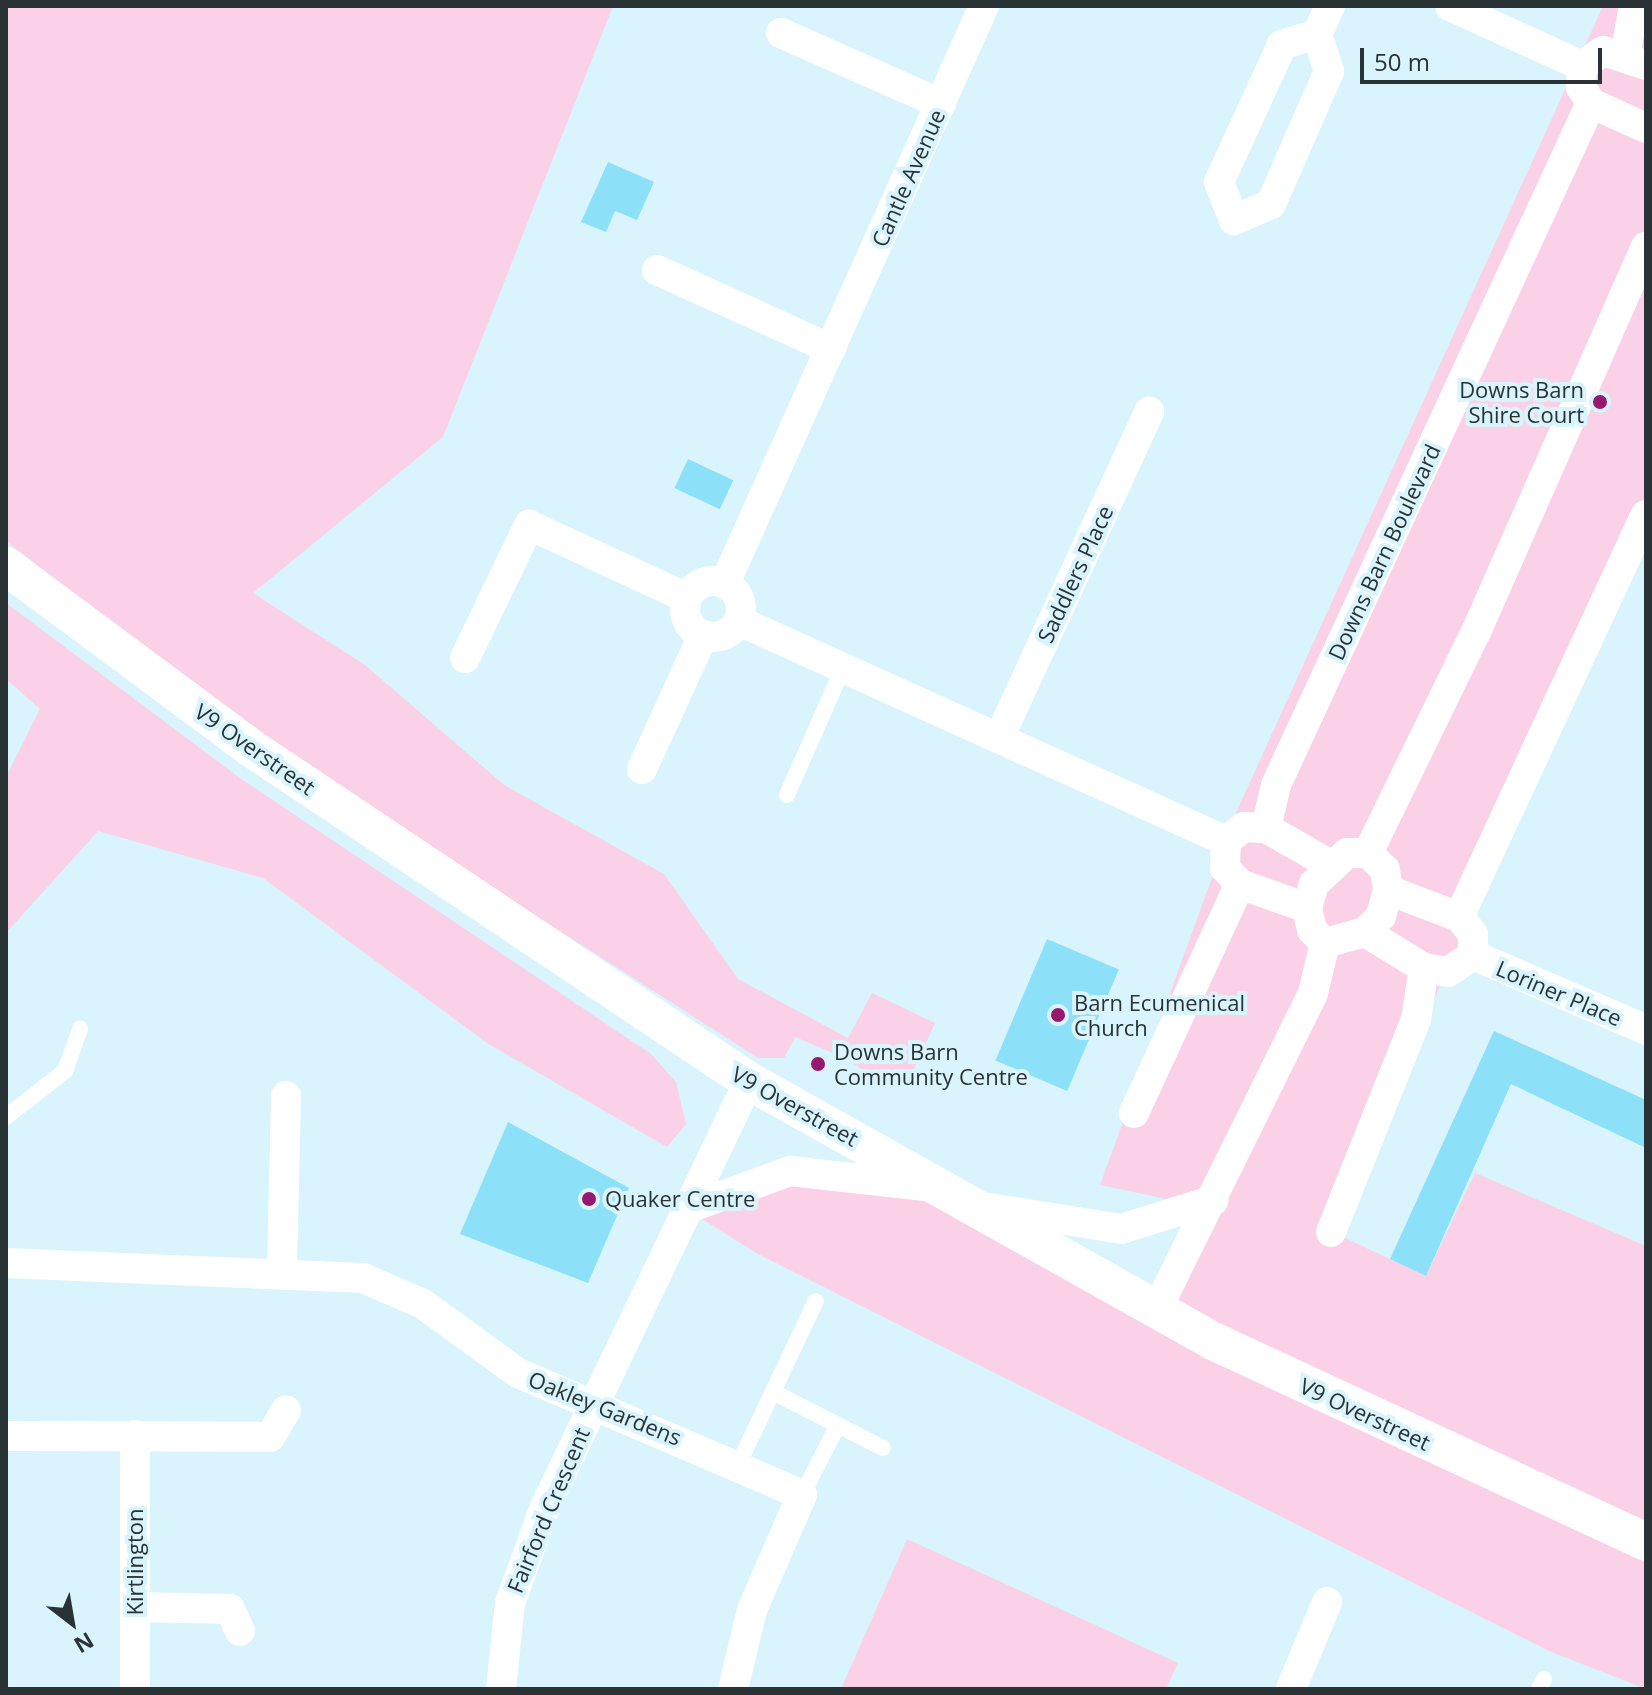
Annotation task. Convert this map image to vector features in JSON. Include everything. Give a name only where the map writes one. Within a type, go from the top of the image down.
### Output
[{"type":"street","name":"Cantle Avenue","points":[[725,583],[984,6]]},
{"type":"street","points":[[1317,34],[1282,45],[1219,182],[1234,220],[1271,204],[1329,71],[1317,34],[1330,6]]},
{"type":"street","points":[[1450,6],[1582,66]]},
{"type":"street","points":[[1582,66],[1603,51],[1636,60],[1634,6]]},
{"type":"street","points":[[781,33],[941,104]]},
{"type":"street","points":[[1582,66],[1581,87],[1591,103],[1646,128]]},
{"type":"street","name":"Downs Barn Boulevard","points":[[1266,828],[1276,785],[1591,103]]},
{"type":"street","points":[[1226,841],[1244,827],[1266,828],[1329,864],[1368,853],[1476,632],[1646,247]]},
{"type":"street","points":[[657,270],[831,349]]},
{"type":"street","name":"Saddlers Place","points":[[1000,736],[1149,412]]},
{"type":"street","points":[[1459,917],[1637,559],[1646,515]]},
{"type":"street","points":[[465,658],[529,525],[687,598]]},
{"type":"street","name":"V9 Overstreet","points":[[6,566],[290,775],[749,1081],[1345,1407],[1646,1542]]},
{"type":"street","points":[[725,583],[738,595],[739,621],[720,637],[703,636],[689,625],[687,598],[699,585],[725,583]]},
{"type":"street","points":[[739,621],[1000,736],[1226,841]]},
{"type":"street","points":[[642,769],[703,636]]},
{"type":"street","points":[[1226,841],[1225,868],[1240,884],[1307,908]]},
{"type":"street","points":[[1325,943],[1365,932],[1381,916],[1388,890],[1385,870],[1368,853]]},
{"type":"street","points":[[1325,943],[1312,930],[1307,908],[1329,864]]},
{"type":"street","points":[[1134,1113],[1240,884]]},
{"type":"street","points":[[1365,932],[1424,968],[1448,972],[1473,955],[1473,934],[1459,917],[1388,890]]},
{"type":"street","points":[[1158,1307],[1214,1200],[1313,993],[1325,943]]},
{"type":"street","name":"Loriner Place","points":[[1473,955],[1646,1030]]},
{"type":"street","points":[[1331,1232],[1416,1020],[1424,968]]},
{"type":"street","name":"Fairford Crescent","points":[[501,1689],[510,1603],[595,1402],[749,1081]]},
{"type":"street","points":[[282,1271],[286,1096]]},
{"type":"street","points":[[686,1209],[790,1171],[961,1197],[1121,1229],[1214,1200]]},
{"type":"street","name":"Oakley Gardens","points":[[6,1263],[282,1271],[363,1278],[423,1304],[518,1373],[739,1463],[802,1495]]},
{"type":"street","points":[[6,1436],[270,1437],[286,1410]]},
{"type":"street","name":"Kirtlington","points":[[135,1435],[135,1689]]},
{"type":"street","points":[[733,1689],[752,1610],[802,1495]]},
{"type":"street","points":[[1291,1689],[1327,1602]]},
{"type":"street","points":[[135,1607],[230,1609],[240,1631]]},
{"type":"lane","points":[[787,795],[843,668]]},
{"type":"lane","points":[[6,1117],[65,1071],[80,1029]]},
{"type":"lane","points":[[739,1463],[816,1301]]},
{"type":"lane","points":[[773,1392],[883,1448]]},
{"type":"lane","points":[[802,1495],[838,1425]]},
{"type":"shaded area","points":[[6,6],[613,6],[443,437],[253,593],[365,665],[504,785],[664,874],[738,979],[848,1038],[872,993],[935,1023],[912,1073],[888,1088],[847,1059],[795,1037],[784,1058],[758,1058],[256,736],[6,541]]},
{"type":"shaded area","points":[[1603,6],[1646,6],[1646,517],[1332,1232],[1426,1276],[1475,1173],[1646,1246],[1646,1689],[1549,1651],[758,1254],[686,1209],[790,1171],[949,1191],[1158,1307],[1210,1208],[1100,1185],[1235,815]]},
{"type":"shaded area","points":[[6,603],[240,778],[651,1054],[676,1082],[686,1124],[667,1147],[487,1043],[263,878],[98,831],[6,933],[6,777],[40,709],[6,679]]},
{"type":"shaded area","points":[[907,1539],[1178,1663],[1166,1689],[841,1689]]},
{"type":"building","points":[[608,162],[654,182],[637,220],[615,211],[606,232],[581,222]]},
{"type":"building","points":[[688,459],[733,480],[720,509],[674,488]]},
{"type":"building","name":"Barn Ecumenical Church","points":[[1047,939],[1119,969],[1067,1091],[995,1061]]},
{"type":"building","points":[[1494,1031],[1646,1100],[1646,1148],[1511,1084],[1426,1276],[1390,1259]]},
{"type":"building","name":"Quaker Centre","points":[[508,1122],[629,1188],[588,1283],[460,1234]]},
{"type":"place","name":"Downs Barn Shire Court","points":[[1600,402]]},
{"type":"place","name":"Barn Ecumenical Church","points":[[1058,1015]]},
{"type":"place","name":"Downs Barn Community Centre","points":[[818,1064]]},
{"type":"place","name":"Quaker Centre","points":[[589,1199]]}]
